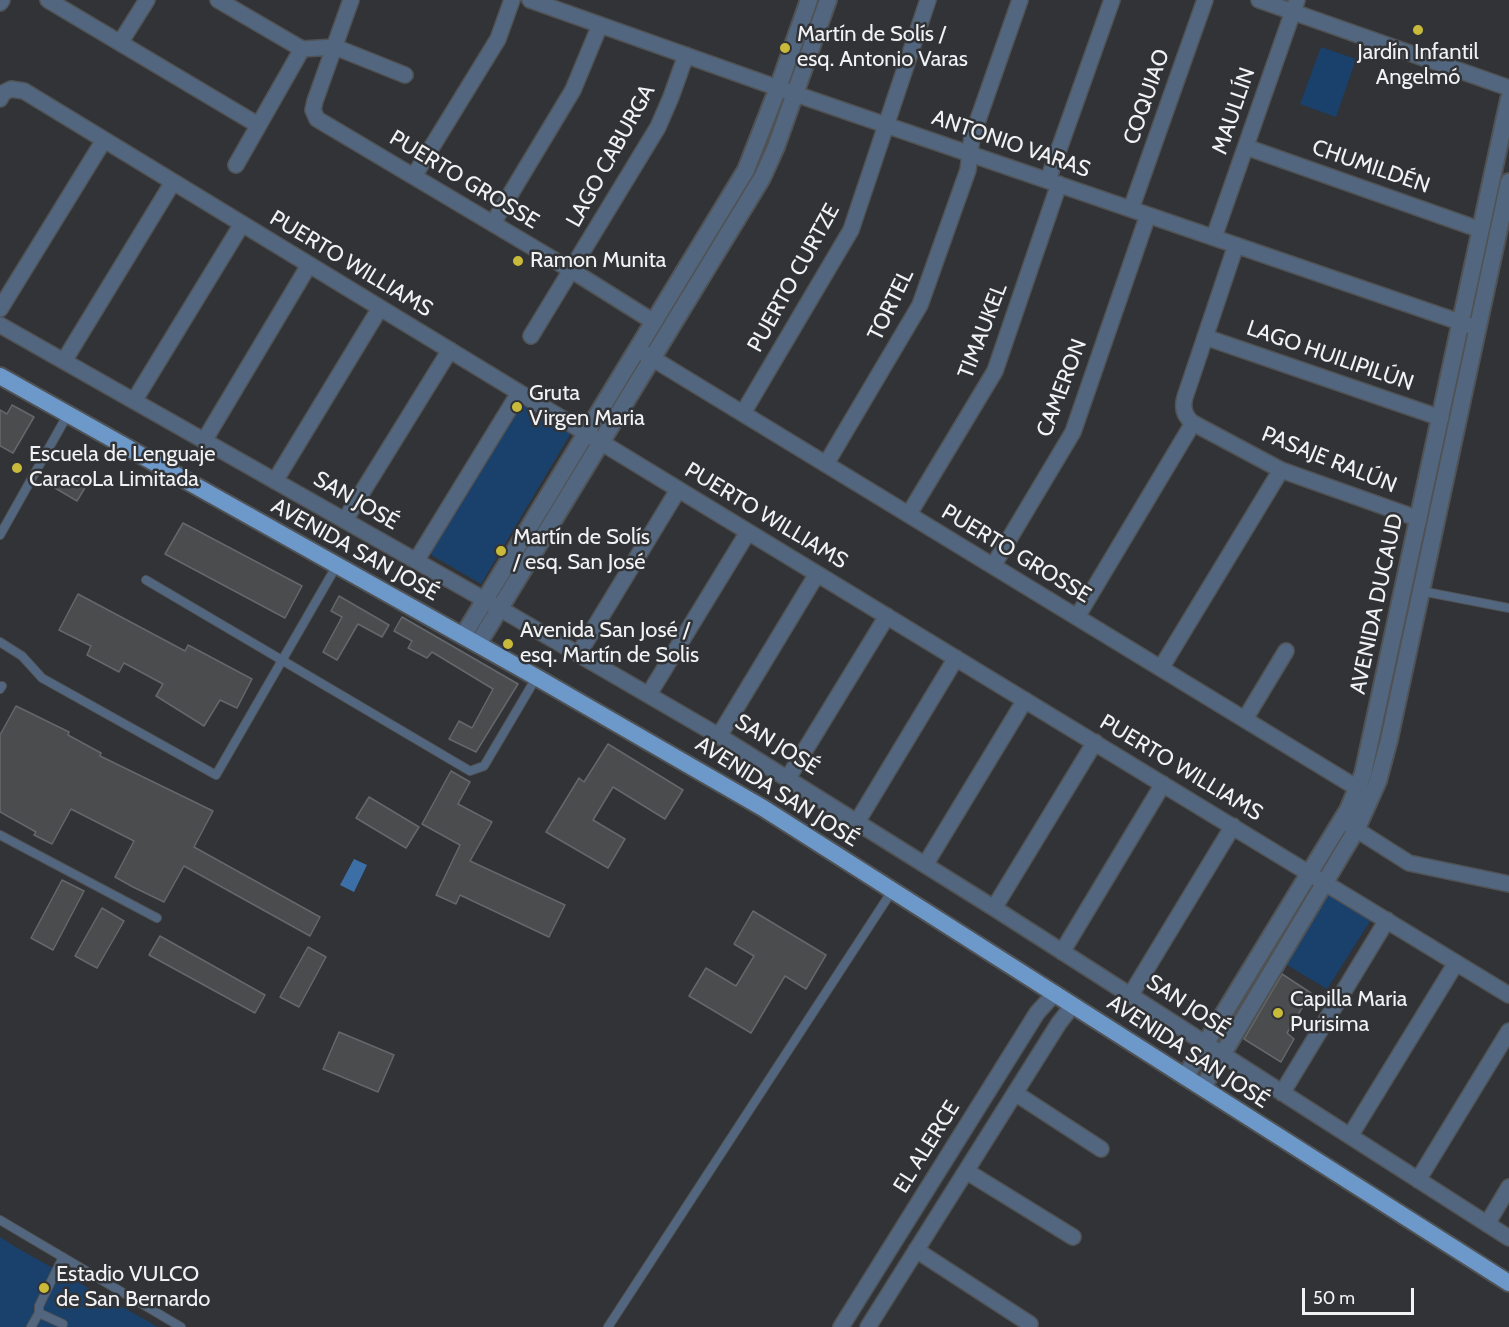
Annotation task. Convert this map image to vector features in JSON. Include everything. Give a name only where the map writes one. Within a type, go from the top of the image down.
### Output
[{"type":"main road","name":"AVENIDA SAN JOSÉ","points":[[0,376],[536,677],[744,797],[1509,1283]]},
{"type":"street","points":[[48,0],[258,125]]},
{"type":"street","points":[[120,43],[147,0]]},
{"type":"street","points":[[218,0],[302,49],[335,47],[405,75]]},
{"type":"street","points":[[335,47],[351,0]]},
{"type":"street","points":[[414,176],[498,39],[512,0]]},
{"type":"street","name":"ANTONIO VARAS","points":[[530,0],[553,4],[600,25],[778,88],[1478,328]]},
{"type":"street","points":[[463,636],[746,170],[778,88],[808,0]]},
{"type":"street","points":[[478,645],[762,178],[828,0]]},
{"type":"street","name":"PUERTO CURTZE","points":[[743,413],[851,230],[928,0]]},
{"type":"street","name":"TORTEL","points":[[826,464],[920,305],[968,170],[972,137],[1020,0]]},
{"type":"street","name":"TIMAUKEL","points":[[909,514],[995,371],[1112,0]]},
{"type":"street","name":"COQUIAO","points":[[1131,209],[1205,0]]},
{"type":"street","points":[[1259,0],[1295,6],[1509,88]]},
{"type":"street","name":"MAULLÍN","points":[[1214,237],[1295,6]]},
{"type":"street","points":[[492,223],[573,90],[600,25]]},
{"type":"street","name":"PUERTO GROSSE","points":[[335,47],[315,101],[313,110],[317,119],[654,322]]},
{"type":"street","points":[[236,165],[302,49]]},
{"type":"street","name":"LAGO CABURGA","points":[[531,336],[658,127],[686,55]]},
{"type":"street","name":"PUERTO WILLIAMS","points":[[0,99],[7,90],[20,89],[1509,995]]},
{"type":"street","name":"AVENIDA DUCAUD","points":[[1203,1088],[1221,1054],[1356,830],[1365,792],[1367,760],[1509,99]]},
{"type":"street","points":[[0,309],[104,140]]},
{"type":"street","name":"CHUMILDÉN","points":[[1246,147],[1481,230]]},
{"type":"street","points":[[64,361],[173,182]]},
{"type":"street","name":"AVENIDA DUCAUD","points":[[1185,1077],[1342,820],[1365,792],[1385,757],[1509,182]]},
{"type":"street","name":"CAMERON","points":[[993,566],[1077,423],[1148,215]]},
{"type":"street","points":[[134,401],[242,224]]},
{"type":"street","points":[[1077,617],[1193,423],[1184,412],[1183,402],[1236,245]]},
{"type":"street","points":[[204,441],[309,265]]},
{"type":"street","points":[[275,481],[380,308]]},
{"type":"street","name":"SAN JOSÉ","points":[[0,325],[650,694],[994,908],[1509,1238]]},
{"type":"street","name":"LAGO HUILIPILÚN","points":[[1205,337],[1441,417]]},
{"type":"street","name":"PUERTO GROSSE","points":[[637,349],[1365,792]]},
{"type":"street","points":[[345,520],[450,350]]},
{"type":"street","points":[[416,561],[519,393]]},
{"type":"street","name":"PASAJE RALÚN","points":[[1193,423],[1281,470],[1419,519]]},
{"type":"street","points":[[1161,668],[1281,470]]},
{"type":"street","points":[[579,653],[678,490]]},
{"type":"street","points":[[650,694],[748,532]]},
{"type":"street","points":[[719,736],[817,574]]},
{"type":"street","points":[[788,778],[887,616]]},
{"type":"street","points":[[1245,719],[1286,651]]},
{"type":"street","points":[[856,822],[956,658]]},
{"type":"street","points":[[925,865],[1025,700]]},
{"type":"street","points":[[994,908],[1095,742]]},
{"type":"street","points":[[1062,952],[1163,784]]},
{"type":"street","points":[[1342,820],[1409,863],[1509,884]]},
{"type":"street","points":[[1130,996],[1233,826]]},
{"type":"street","points":[[1282,1093],[1387,920]]},
{"type":"street","points":[[1350,1136],[1456,963]]},
{"type":"street","name":"EL ALERCE","points":[[841,1327],[1037,1013],[1055,993]]},
{"type":"street","name":"EL ALERCE","points":[[868,1327],[1073,1005]]},
{"type":"street","points":[[1418,1180],[1509,1031]]},
{"type":"street","points":[[1015,1094],[1101,1149]]},
{"type":"street","points":[[966,1171],[1073,1237]]},
{"type":"street","points":[[1487,1224],[1509,1187]]},
{"type":"street","points":[[916,1250],[1030,1324]]},
{"type":"lane","points":[[0,535],[68,414]]},
{"type":"lane","points":[[0,642],[22,656],[42,678],[216,775],[337,565]]},
{"type":"lane","points":[[146,580],[470,771],[484,766],[536,677]]},
{"type":"lane","points":[[1421,591],[1509,608]]},
{"type":"lane","points":[[0,835],[157,918]]},
{"type":"lane","points":[[608,1327],[893,890]]},
{"type":"lane","points":[[0,1220],[181,1327]]},
{"type":"lane","points":[[31,1327],[63,1257]]},
{"type":"lane","points":[[39,1313],[63,1324]]},
{"type":"shaded area","points":[[1321,47],[1356,59],[1336,117],[1300,104]]},
{"type":"shaded area","points":[[519,402],[571,433],[481,584],[428,553]]},
{"type":"shaded area","points":[[354,859],[367,865],[354,892],[340,885]]},
{"type":"shaded area","points":[[1331,888],[1374,915],[1327,989],[1284,963]]},
{"type":"shaded area","name":"Estadio VULCO de San Bernardo","points":[[0,1237],[19,1249],[158,1327],[0,1327]]},
{"type":"building","points":[[12,405],[34,417],[13,453],[0,446],[0,410],[7,414]]},
{"type":"building","points":[[64,473],[86,486],[77,501],[55,488]]},
{"type":"building","points":[[183,523],[302,586],[285,618],[165,554]]},
{"type":"building","points":[[78,594],[185,651],[188,645],[252,679],[237,708],[220,700],[204,726],[156,696],[163,684],[124,663],[119,672],[87,655],[91,646],[59,630]]},
{"type":"building","points":[[339,596],[389,625],[382,637],[358,624],[337,660],[323,652],[342,617],[331,611]]},
{"type":"building","points":[[402,617],[518,684],[476,752],[449,739],[459,721],[472,728],[493,689],[432,652],[427,658],[408,648],[412,641],[394,631]]},
{"type":"building","points":[[16,706],[69,732],[68,735],[101,753],[100,756],[213,811],[194,847],[320,917],[310,936],[184,866],[164,902],[133,887],[115,877],[134,841],[71,809],[52,844],[34,835],[36,832],[0,812],[0,735]]},
{"type":"building","points":[[608,744],[683,790],[665,819],[613,787],[593,820],[625,839],[608,868],[546,832],[579,778],[584,782]]},
{"type":"building","points":[[451,771],[470,782],[458,804],[492,822],[470,861],[565,905],[549,937],[460,895],[456,904],[436,895],[460,845],[422,824]]},
{"type":"building","points":[[369,797],[419,827],[406,848],[356,818]]},
{"type":"building","points":[[62,880],[84,891],[53,950],[31,938]]},
{"type":"building","points":[[102,908],[124,921],[97,968],[75,956]]},
{"type":"building","points":[[753,911],[826,955],[806,989],[785,976],[751,1033],[689,996],[706,968],[736,986],[754,956],[734,944]]},
{"type":"building","points":[[160,936],[265,995],[255,1013],[149,955]]},
{"type":"building","points":[[308,947],[326,957],[299,1007],[280,997]]},
{"type":"building","name":"Capilla Maria Purisima","points":[[1282,974],[1311,993],[1287,1033],[1294,1039],[1281,1062],[1244,1039]]},
{"type":"building","points":[[339,1032],[394,1055],[378,1092],[323,1069]]},
{"type":"place","name":"Jardín Infantil Angelmó","points":[[1418,30]]},
{"type":"place","name":"Martín de Solís / esq. Antonio Varas","points":[[785,48]]},
{"type":"place","name":"Ramon Munita","points":[[518,261]]},
{"type":"place","name":"Gruta Virgen Maria","points":[[517,407]]},
{"type":"place","name":"Escuela de Lenguaje CaracoLa Limitada","points":[[17,468]]},
{"type":"place","name":"Martín de Solís / esq. San José","points":[[501,551]]},
{"type":"place","name":"Avenida San José / esq. Martín de Solis","points":[[508,644]]},
{"type":"place","name":"Capilla Maria Purisima","points":[[1278,1013]]},
{"type":"place","name":"Estadio VULCO de San Bernardo","points":[[44,1288]]}]
